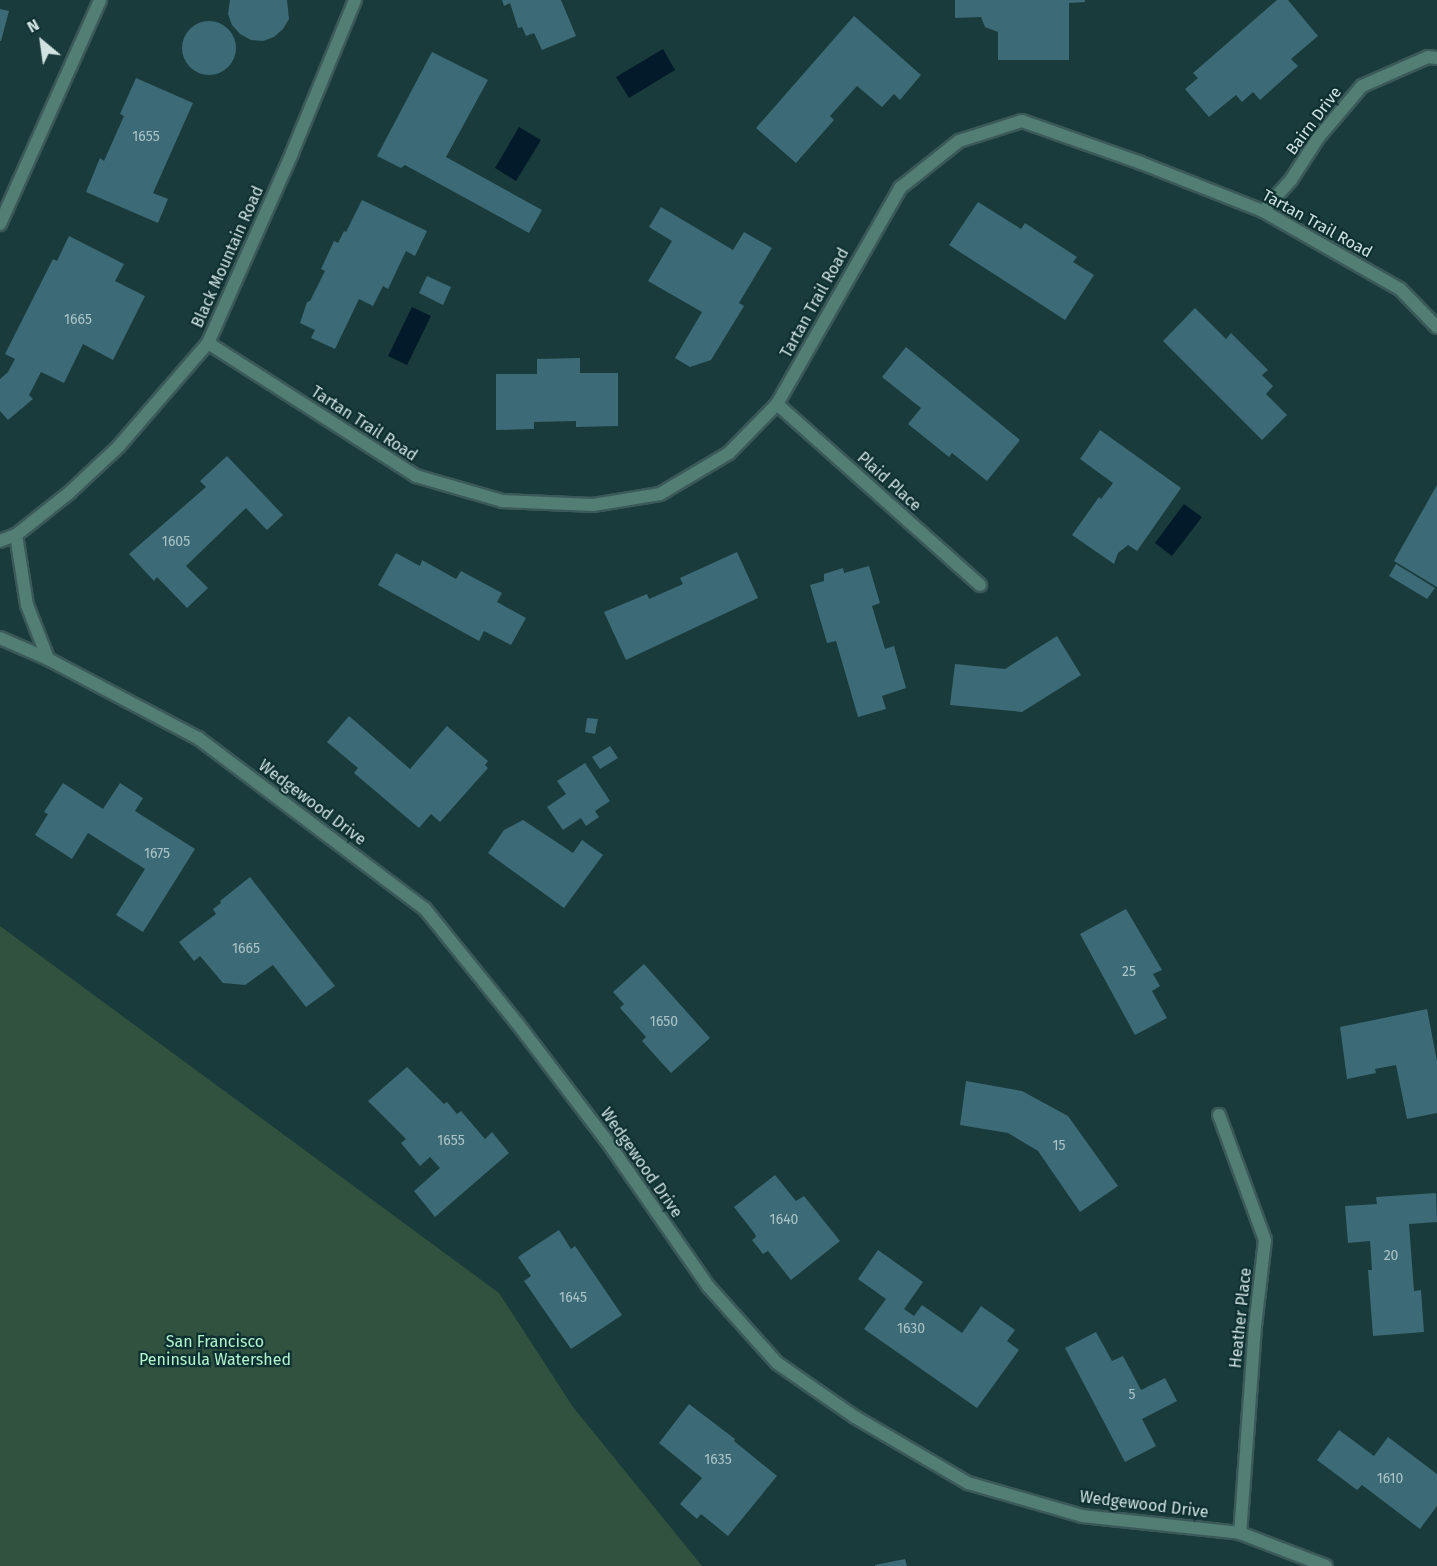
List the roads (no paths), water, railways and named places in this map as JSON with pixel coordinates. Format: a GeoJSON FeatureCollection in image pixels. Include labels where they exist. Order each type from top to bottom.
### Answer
{"type":"FeatureCollection","features":[{"type":"Feature","properties":{"kind":"street"},"geometry":{"type":"LineString","coordinates":[[0,224],[100,0]]}},
{"type":"Feature","properties":{"kind":"street","name":"Black Mountain Road"},"geometry":{"type":"LineString","coordinates":[[0,541],[16,535],[69,493],[119,446],[208,343],[292,153],[355,0]]}},
{"type":"Feature","properties":{"kind":"street","name":"Bairn Drive"},"geometry":{"type":"LineString","coordinates":[[1263,211],[1291,180],[1318,138],[1362,86],[1428,57],[1437,58]]}},
{"type":"Feature","properties":{"kind":"street","name":"Tartan Trail Road"},"geometry":{"type":"LineString","coordinates":[[208,343],[416,476],[502,501],[593,505],[660,494],[729,453],[777,404],[900,188],[959,141],[1022,121],[1141,163],[1263,211],[1400,289],[1437,327]]}},
{"type":"Feature","properties":{"kind":"street","name":"Plaid Place"},"geometry":{"type":"LineString","coordinates":[[777,404],[980,585]]}},
{"type":"Feature","properties":{"kind":"street"},"geometry":{"type":"LineString","coordinates":[[16,535],[27,605],[48,658]]}},
{"type":"Feature","properties":{"kind":"street","name":"Wedgewood Drive"},"geometry":{"type":"LineString","coordinates":[[0,638],[48,658],[198,738],[425,909],[517,1023],[607,1142],[708,1286],[777,1363],[855,1417],[968,1484],[1082,1516],[1240,1533],[1326,1566]]}},
{"type":"Feature","properties":{"kind":"street","name":"Heather Place"},"geometry":{"type":"LineString","coordinates":[[1219,1115],[1265,1240],[1255,1326],[1240,1533]]}},
{"type":"Feature","properties":{"kind":"water"},"geometry":{"type":"Polygon","coordinates":[[[663,49],[675,70],[629,98],[616,77],[663,49]]]}},
{"type":"Feature","properties":{"kind":"water"},"geometry":{"type":"Polygon","coordinates":[[[519,127],[541,140],[516,181],[495,168],[519,127]]]}},
{"type":"Feature","properties":{"kind":"water"},"geometry":{"type":"Polygon","coordinates":[[[412,307],[431,316],[407,365],[388,356],[412,307]]]}},
{"type":"Feature","properties":{"kind":"water"},"geometry":{"type":"Polygon","coordinates":[[[1184,504],[1202,517],[1172,556],[1155,543],[1184,504]]]}},
{"type":"Feature","properties":{"kind":"park label","name":"San Francisco Peninsula Watershed"},"geometry":{"type":"Point","coordinates":[215,1351]}}]}
